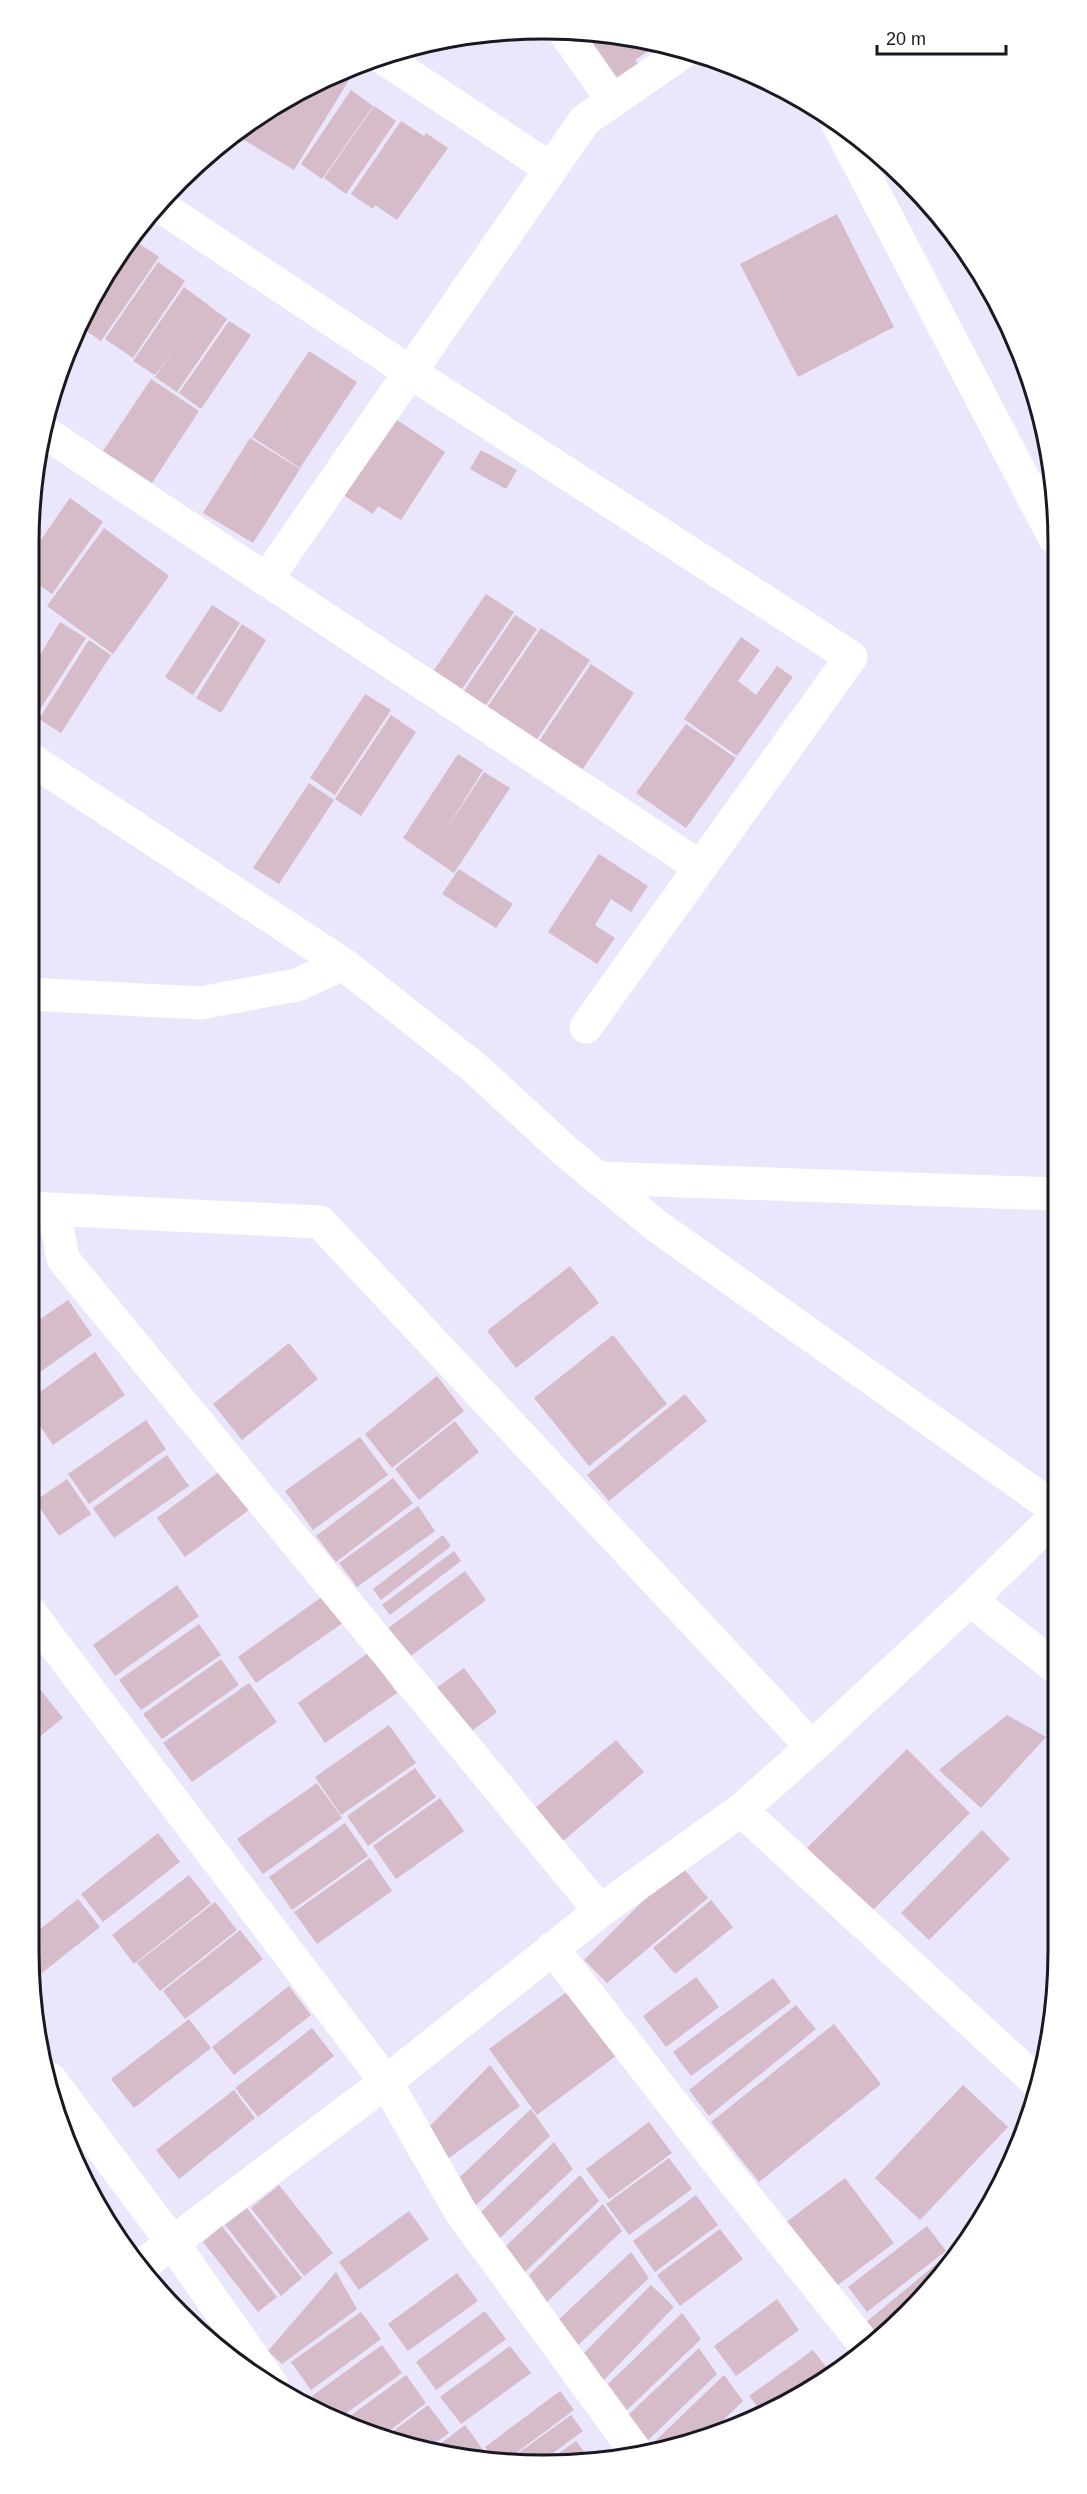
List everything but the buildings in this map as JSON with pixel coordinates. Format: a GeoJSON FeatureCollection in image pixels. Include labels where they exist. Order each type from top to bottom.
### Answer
{"type":"FeatureCollection","features":[{"type":"Feature","properties":{"kind":"street"},"geometry":{"type":"LineString","coordinates":[[570,40],[613,101]]}},
{"type":"Feature","properties":{"kind":"street"},"geometry":{"type":"LineString","coordinates":[[266,580],[585,120],[677,57]]}},
{"type":"Feature","properties":{"kind":"street"},"geometry":{"type":"LineString","coordinates":[[391,63],[551,170]]}},
{"type":"Feature","properties":{"kind":"street"},"geometry":{"type":"LineString","coordinates":[[846,140],[1047,524]]}},
{"type":"Feature","properties":{"kind":"street"},"geometry":{"type":"LineString","coordinates":[[165,210],[410,372],[851,657],[586,1027]]}},
{"type":"Feature","properties":{"kind":"street"},"geometry":{"type":"LineString","coordinates":[[51,437],[700,867]]}},
{"type":"Feature","properties":{"kind":"street"},"geometry":{"type":"LineString","coordinates":[[39,765],[343,964],[475,1068],[564,1150],[654,1224],[1048,1504]]}},
{"type":"Feature","properties":{"kind":"street"},"geometry":{"type":"LineString","coordinates":[[39,995],[200,1003],[297,985],[343,964]]}},
{"type":"Feature","properties":{"kind":"street"},"geometry":{"type":"LineString","coordinates":[[597,1178],[1048,1194]]}},
{"type":"Feature","properties":{"kind":"street"},"geometry":{"type":"LineString","coordinates":[[600,1911],[63,1259],[41,1210],[320,1222],[813,1748]]}},
{"type":"Feature","properties":{"kind":"street"},"geometry":{"type":"LineString","coordinates":[[146,2262],[386,2082],[600,1911],[741,1810],[813,1748],[1048,1524]]}},
{"type":"Feature","properties":{"kind":"street"},"geometry":{"type":"LineString","coordinates":[[970,1600],[1048,1661]]}},
{"type":"Feature","properties":{"kind":"street"},"geometry":{"type":"LineString","coordinates":[[39,1625],[386,2082],[460,2211],[632,2447]]}},
{"type":"Feature","properties":{"kind":"street"},"geometry":{"type":"LineString","coordinates":[[741,1810],[1032,2077]]}},
{"type":"Feature","properties":{"kind":"street"},"geometry":{"type":"LineString","coordinates":[[552,1948],[715,2158],[862,2342]]}},
{"type":"Feature","properties":{"kind":"street"},"geometry":{"type":"LineString","coordinates":[[59,2091],[172,2242],[260,2368]]}}]}
